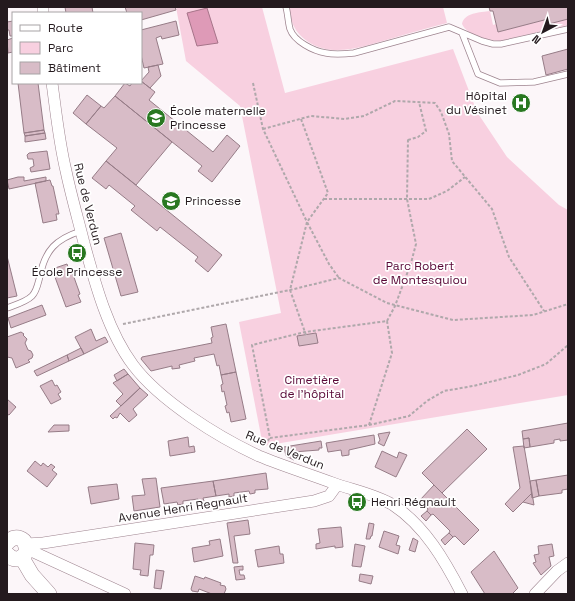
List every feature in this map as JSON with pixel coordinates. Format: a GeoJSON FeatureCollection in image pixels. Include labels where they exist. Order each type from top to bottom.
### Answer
{"type":"FeatureCollection","features":[{"type":"Feature","properties":{"kind":"street","name":"Rue de Verdun"},"geometry":{"type":"LineString","coordinates":[[52,84],[66,170],[93,277],[107,316],[120,345],[133,365],[151,385],[188,414],[229,441],[261,456],[392,505],[411,519],[436,549],[462,594]]}},
{"type":"Feature","properties":{"kind":"street","name":"Avenue Henri Regnault"},"geometry":{"type":"LineString","coordinates":[[25,550],[43,543],[314,501],[329,496],[337,484]]}},
{"type":"Feature","properties":{"kind":"street"},"geometry":{"type":"LineString","coordinates":[[7,543],[9,540],[15,538],[22,539],[32,575],[49,594]]}},
{"type":"Feature","properties":{"kind":"street"},"geometry":{"type":"LineString","coordinates":[[7,554],[15,559],[25,550]]}},
{"type":"Feature","properties":{"kind":"street"},"geometry":{"type":"LineString","coordinates":[[25,550],[125,594]]}},
{"type":"Feature","properties":{"kind":"street"},"geometry":{"type":"LineString","coordinates":[[535,594],[568,562]]}},
{"type":"Feature","properties":{"kind":"lane"},"geometry":{"type":"LineString","coordinates":[[286,7],[290,30],[294,35],[310,48],[324,53],[354,53],[449,26],[462,33],[493,44],[501,44],[568,29]]}},
{"type":"Feature","properties":{"kind":"lane"},"geometry":{"type":"LineString","coordinates":[[462,33],[478,74],[500,83],[542,81],[568,74]]}},
{"type":"Feature","properties":{"kind":"lane"},"geometry":{"type":"LineString","coordinates":[[7,308],[28,300],[33,295],[38,287],[42,263],[45,256],[56,242],[63,237],[81,231]]}},
{"type":"Feature","properties":{"kind":"path"},"geometry":{"type":"LineString","coordinates":[[254,83],[263,129],[307,222],[329,264],[339,278],[395,306],[453,320],[533,315],[568,304]]}},
{"type":"Feature","properties":{"kind":"path"},"geometry":{"type":"LineString","coordinates":[[263,129],[311,116],[345,119],[364,116],[395,101],[434,103],[441,112],[449,134],[452,161],[492,210],[509,257],[544,311]]}},
{"type":"Feature","properties":{"kind":"path"},"geometry":{"type":"LineString","coordinates":[[369,425],[392,353],[388,321],[411,263],[416,244],[407,199],[408,139],[418,137],[426,131],[419,102]]}},
{"type":"Feature","properties":{"kind":"path"},"geometry":{"type":"LineString","coordinates":[[301,119],[328,193],[307,222],[290,290],[306,333]]}},
{"type":"Feature","properties":{"kind":"path"},"geometry":{"type":"LineString","coordinates":[[324,199],[428,198],[447,191],[465,176]]}},
{"type":"Feature","properties":{"kind":"path"},"geometry":{"type":"LineString","coordinates":[[112,326],[290,290],[339,278]]}},
{"type":"Feature","properties":{"kind":"path"},"geometry":{"type":"LineString","coordinates":[[388,321],[306,333],[252,345],[270,438],[369,425],[409,416],[427,400],[444,391],[473,386],[518,375],[546,364],[568,345]]}},
{"type":"Feature","properties":{"kind":"green space","name":"Parc Robert de Montesquiou"},"geometry":{"type":"Polygon","coordinates":[[[176,7],[262,7],[285,93],[453,49],[477,112],[507,157],[559,205],[568,210],[568,395],[263,446],[239,322],[281,313],[240,106],[186,61],[176,7]]]}},
{"type":"Feature","properties":{"kind":"green space"},"geometry":{"type":"Polygon","coordinates":[[[289,7],[443,7],[447,23],[359,47],[337,50],[327,49],[307,41],[299,34],[292,22],[289,7]]]}},
{"type":"Feature","properties":{"kind":"green space"},"geometry":{"type":"Polygon","coordinates":[[[490,11],[493,25],[496,24],[498,32],[548,19],[549,23],[568,19],[568,25],[500,41],[489,40],[473,34],[469,32],[462,24],[463,20],[469,15],[490,11]]]}},
{"type":"Feature","properties":{"kind":"shaded area"},"geometry":{"type":"Polygon","coordinates":[[[207,8],[218,43],[197,46],[187,13],[207,8]]]}},
{"type":"Feature","properties":{"kind":"building"},"geometry":{"type":"Polygon","coordinates":[[[65,7],[92,7],[93,12],[66,12],[65,7]]]}},
{"type":"Feature","properties":{"kind":"building"},"geometry":{"type":"Polygon","coordinates":[[[125,7],[175,7],[176,10],[142,20],[142,12],[127,12],[125,7]]]}},
{"type":"Feature","properties":{"kind":"building"},"geometry":{"type":"Polygon","coordinates":[[[489,7],[568,7],[568,19],[549,24],[548,19],[498,32],[493,11],[490,11],[489,7]]]}},
{"type":"Feature","properties":{"kind":"building"},"geometry":{"type":"Polygon","coordinates":[[[12,21],[12,36],[10,36],[9,30],[7,30],[7,22],[12,21]]]}},
{"type":"Feature","properties":{"kind":"building"},"geometry":{"type":"Polygon","coordinates":[[[176,21],[179,35],[162,39],[161,36],[156,38],[163,64],[144,68],[142,59],[142,30],[176,21]]]}},
{"type":"Feature","properties":{"kind":"building"},"geometry":{"type":"Polygon","coordinates":[[[12,38],[12,52],[8,53],[7,40],[12,38]]]}},
{"type":"Feature","properties":{"kind":"building"},"geometry":{"type":"Polygon","coordinates":[[[568,49],[568,69],[546,75],[542,56],[568,49]]]}},
{"type":"Feature","properties":{"kind":"building"},"geometry":{"type":"Polygon","coordinates":[[[158,65],[161,76],[150,88],[142,82],[149,72],[148,67],[158,65]]]}},
{"type":"Feature","properties":{"kind":"building","name":"École maternelle Princesse"},"geometry":{"type":"Polygon","coordinates":[[[142,82],[155,92],[149,100],[213,152],[227,135],[240,146],[212,182],[198,171],[202,166],[115,96],[124,84],[130,86],[131,84],[142,84],[142,82]]]}},
{"type":"Feature","properties":{"kind":"building"},"geometry":{"type":"Polygon","coordinates":[[[18,84],[38,84],[44,130],[24,133],[18,84]]]}},
{"type":"Feature","properties":{"kind":"building"},"geometry":{"type":"Polygon","coordinates":[[[87,95],[101,106],[86,124],[73,113],[87,95]]]}},
{"type":"Feature","properties":{"kind":"building"},"geometry":{"type":"Polygon","coordinates":[[[115,96],[172,142],[136,185],[106,161],[117,148],[86,124],[101,106],[104,108],[115,96]]]}},
{"type":"Feature","properties":{"kind":"building"},"geometry":{"type":"Polygon","coordinates":[[[44,130],[45,133],[25,136],[24,133],[44,130]]]}},
{"type":"Feature","properties":{"kind":"building"},"geometry":{"type":"Polygon","coordinates":[[[45,133],[46,139],[25,142],[25,136],[45,133]]]}},
{"type":"Feature","properties":{"kind":"building"},"geometry":{"type":"Polygon","coordinates":[[[47,151],[50,169],[31,172],[30,168],[34,166],[33,159],[28,159],[27,155],[29,153],[47,151]]]}},
{"type":"Feature","properties":{"kind":"building"},"geometry":{"type":"Polygon","coordinates":[[[106,161],[222,255],[208,272],[195,261],[198,257],[160,227],[157,231],[131,210],[135,206],[109,185],[106,189],[92,178],[106,161]]]}},
{"type":"Feature","properties":{"kind":"building"},"geometry":{"type":"Polygon","coordinates":[[[24,177],[24,181],[46,177],[46,181],[9,189],[7,180],[24,177]]]}},
{"type":"Feature","properties":{"kind":"building"},"geometry":{"type":"Polygon","coordinates":[[[50,180],[53,186],[59,214],[56,214],[57,220],[43,223],[35,183],[50,180]]]}},
{"type":"Feature","properties":{"kind":"building"},"geometry":{"type":"Polygon","coordinates":[[[121,233],[138,292],[121,296],[104,238],[121,233]]]}},
{"type":"Feature","properties":{"kind":"building"},"geometry":{"type":"Polygon","coordinates":[[[7,256],[17,296],[7,298],[7,256]]]}},
{"type":"Feature","properties":{"kind":"building"},"geometry":{"type":"Polygon","coordinates":[[[67,264],[69,270],[71,269],[80,294],[78,295],[81,302],[66,307],[52,269],[67,264]]]}},
{"type":"Feature","properties":{"kind":"building"},"geometry":{"type":"Polygon","coordinates":[[[42,305],[46,315],[11,328],[8,318],[42,305]]]}},
{"type":"Feature","properties":{"kind":"building"},"geometry":{"type":"Polygon","coordinates":[[[226,324],[236,372],[221,375],[219,365],[217,366],[214,354],[194,358],[195,361],[179,365],[180,368],[172,369],[172,366],[151,371],[141,359],[142,357],[212,343],[211,338],[213,337],[211,327],[226,324]]]}},
{"type":"Feature","properties":{"kind":"building"},"geometry":{"type":"Polygon","coordinates":[[[91,329],[96,341],[105,337],[108,342],[84,354],[75,337],[91,329]]]}},
{"type":"Feature","properties":{"kind":"building"},"geometry":{"type":"Polygon","coordinates":[[[21,332],[27,339],[25,343],[28,350],[31,351],[33,355],[32,358],[28,360],[30,362],[16,368],[12,358],[7,357],[7,337],[21,332]]]}},
{"type":"Feature","properties":{"kind":"building"},"geometry":{"type":"Polygon","coordinates":[[[316,333],[318,343],[299,346],[297,336],[316,333]]]}},
{"type":"Feature","properties":{"kind":"building"},"geometry":{"type":"Polygon","coordinates":[[[81,348],[84,354],[69,361],[67,355],[81,348]]]}},
{"type":"Feature","properties":{"kind":"building"},"geometry":{"type":"Polygon","coordinates":[[[67,355],[69,361],[37,376],[34,371],[67,355]]]}},
{"type":"Feature","properties":{"kind":"building"},"geometry":{"type":"Polygon","coordinates":[[[124,369],[128,374],[117,381],[114,375],[124,369]]]}},
{"type":"Feature","properties":{"kind":"building"},"geometry":{"type":"Polygon","coordinates":[[[236,372],[246,419],[231,422],[229,412],[227,413],[225,406],[227,405],[224,391],[222,392],[221,385],[223,384],[221,375],[236,372]]]}},
{"type":"Feature","properties":{"kind":"building"},"geometry":{"type":"Polygon","coordinates":[[[128,374],[140,388],[121,406],[116,401],[123,394],[113,383],[128,374]]]}},
{"type":"Feature","properties":{"kind":"building"},"geometry":{"type":"Polygon","coordinates":[[[52,380],[61,392],[58,394],[61,399],[51,404],[40,386],[52,380]]]}},
{"type":"Feature","properties":{"kind":"building"},"geometry":{"type":"Polygon","coordinates":[[[140,388],[148,395],[133,409],[137,415],[129,422],[120,413],[117,418],[115,417],[113,419],[110,416],[140,388]]]}},
{"type":"Feature","properties":{"kind":"building"},"geometry":{"type":"Polygon","coordinates":[[[7,399],[16,407],[9,415],[7,414],[7,399]]]}},
{"type":"Feature","properties":{"kind":"building"},"geometry":{"type":"Polygon","coordinates":[[[568,423],[568,440],[554,440],[554,443],[530,447],[529,438],[523,439],[522,431],[568,423]]]}},
{"type":"Feature","properties":{"kind":"building"},"geometry":{"type":"Polygon","coordinates":[[[54,425],[69,425],[69,431],[48,432],[54,425]]]}},
{"type":"Feature","properties":{"kind":"building"},"geometry":{"type":"Polygon","coordinates":[[[467,429],[487,449],[442,493],[422,473],[467,429]]]}},
{"type":"Feature","properties":{"kind":"building"},"geometry":{"type":"Polygon","coordinates":[[[390,432],[384,446],[378,443],[380,440],[378,434],[390,432]]]}},
{"type":"Feature","properties":{"kind":"building"},"geometry":{"type":"Polygon","coordinates":[[[374,435],[375,444],[349,450],[349,455],[342,456],[341,450],[328,452],[326,443],[374,435]]]}},
{"type":"Feature","properties":{"kind":"building"},"geometry":{"type":"Polygon","coordinates":[[[188,437],[189,447],[194,446],[195,452],[170,456],[168,441],[188,437]]]}},
{"type":"Feature","properties":{"kind":"building"},"geometry":{"type":"Polygon","coordinates":[[[529,438],[530,447],[524,448],[523,439],[529,438]]]}},
{"type":"Feature","properties":{"kind":"building"},"geometry":{"type":"Polygon","coordinates":[[[321,441],[322,448],[319,448],[319,450],[293,452],[294,460],[286,456],[284,447],[321,441]]]}},
{"type":"Feature","properties":{"kind":"building"},"geometry":{"type":"Polygon","coordinates":[[[524,446],[532,493],[513,512],[505,504],[520,488],[513,447],[524,446]]]}},
{"type":"Feature","properties":{"kind":"building"},"geometry":{"type":"Polygon","coordinates":[[[382,451],[397,458],[399,452],[407,455],[396,477],[375,467],[382,451]]]}},
{"type":"Feature","properties":{"kind":"building"},"geometry":{"type":"Polygon","coordinates":[[[35,461],[41,466],[43,463],[48,467],[51,464],[55,467],[52,470],[57,474],[47,487],[27,471],[35,461]]]}},
{"type":"Feature","properties":{"kind":"building"},"geometry":{"type":"Polygon","coordinates":[[[266,473],[268,489],[255,490],[255,493],[250,494],[249,491],[234,493],[234,496],[229,497],[229,494],[216,496],[213,481],[266,473]]]}},
{"type":"Feature","properties":{"kind":"building"},"geometry":{"type":"Polygon","coordinates":[[[568,475],[568,489],[562,490],[562,493],[539,496],[536,480],[568,475]]]}},
{"type":"Feature","properties":{"kind":"building"},"geometry":{"type":"Polygon","coordinates":[[[156,478],[160,507],[134,511],[132,496],[145,495],[142,479],[156,478]]]}},
{"type":"Feature","properties":{"kind":"building"},"geometry":{"type":"Polygon","coordinates":[[[536,480],[539,496],[532,498],[530,481],[536,480]]]}},
{"type":"Feature","properties":{"kind":"building"},"geometry":{"type":"Polygon","coordinates":[[[213,481],[216,496],[203,498],[204,501],[198,502],[198,499],[183,501],[183,504],[178,505],[177,502],[164,504],[161,488],[213,481]]]}},
{"type":"Feature","properties":{"kind":"building"},"geometry":{"type":"Polygon","coordinates":[[[117,484],[119,499],[91,504],[88,487],[117,484]]]}},
{"type":"Feature","properties":{"kind":"building"},"geometry":{"type":"Polygon","coordinates":[[[434,485],[479,530],[464,545],[455,536],[453,537],[449,533],[450,531],[433,514],[431,515],[427,511],[428,509],[420,500],[434,485]]]}},
{"type":"Feature","properties":{"kind":"building"},"geometry":{"type":"Polygon","coordinates":[[[532,493],[534,505],[523,502],[532,493]]]}},
{"type":"Feature","properties":{"kind":"building"},"geometry":{"type":"Polygon","coordinates":[[[427,511],[431,515],[426,521],[421,516],[427,511]]]}},
{"type":"Feature","properties":{"kind":"building"},"geometry":{"type":"Polygon","coordinates":[[[248,520],[250,534],[234,536],[238,563],[233,563],[227,523],[248,520]]]}},
{"type":"Feature","properties":{"kind":"building"},"geometry":{"type":"Polygon","coordinates":[[[369,523],[374,524],[372,536],[370,539],[366,539],[369,523]]]}},
{"type":"Feature","properties":{"kind":"building"},"geometry":{"type":"Polygon","coordinates":[[[341,527],[343,547],[335,548],[335,546],[316,549],[316,544],[320,543],[318,529],[341,527]]]}},
{"type":"Feature","properties":{"kind":"building"},"geometry":{"type":"Polygon","coordinates":[[[384,531],[399,536],[396,545],[400,546],[398,554],[379,547],[384,531]]]}},
{"type":"Feature","properties":{"kind":"building"},"geometry":{"type":"Polygon","coordinates":[[[449,533],[453,537],[445,545],[441,540],[449,533]]]}},
{"type":"Feature","properties":{"kind":"building"},"geometry":{"type":"Polygon","coordinates":[[[413,538],[418,541],[415,552],[409,550],[413,538]]]}},
{"type":"Feature","properties":{"kind":"building"},"geometry":{"type":"Polygon","coordinates":[[[220,539],[223,556],[194,562],[192,548],[210,545],[209,541],[220,539]]]}},
{"type":"Feature","properties":{"kind":"building"},"geometry":{"type":"Polygon","coordinates":[[[135,543],[154,545],[153,555],[150,555],[148,576],[140,575],[141,570],[133,569],[135,543]]]}},
{"type":"Feature","properties":{"kind":"building"},"geometry":{"type":"Polygon","coordinates":[[[355,544],[365,546],[361,567],[352,566],[355,544]]]}},
{"type":"Feature","properties":{"kind":"building"},"geometry":{"type":"Polygon","coordinates":[[[552,544],[554,556],[549,557],[551,566],[541,575],[533,563],[536,562],[534,555],[539,554],[538,546],[552,544]]]}},
{"type":"Feature","properties":{"kind":"building"},"geometry":{"type":"Polygon","coordinates":[[[279,546],[280,554],[283,554],[284,563],[258,567],[255,550],[279,546]]]}},
{"type":"Feature","properties":{"kind":"building"},"geometry":{"type":"Polygon","coordinates":[[[494,551],[518,588],[512,594],[485,594],[471,572],[494,551]]]}},
{"type":"Feature","properties":{"kind":"building"},"geometry":{"type":"Polygon","coordinates":[[[243,566],[243,570],[239,570],[240,575],[244,575],[245,579],[236,580],[234,567],[243,566]]]}},
{"type":"Feature","properties":{"kind":"building"},"geometry":{"type":"Polygon","coordinates":[[[156,570],[164,571],[161,589],[154,588],[156,570]]]}},
{"type":"Feature","properties":{"kind":"building"},"geometry":{"type":"Polygon","coordinates":[[[360,574],[373,576],[371,584],[359,581],[360,574]]]}},
{"type":"Feature","properties":{"kind":"building"},"geometry":{"type":"Polygon","coordinates":[[[195,576],[204,579],[205,577],[221,583],[220,585],[225,586],[226,589],[224,594],[212,594],[199,589],[198,592],[192,591],[191,589],[195,576]]]}},
{"type":"Feature","properties":{"kind":"place","name":"Hôpital du Vésinet"},"geometry":{"type":"Point","coordinates":[521,103]}},
{"type":"Feature","properties":{"kind":"place","name":"École maternelle Princesse"},"geometry":{"type":"Point","coordinates":[156,118]}},
{"type":"Feature","properties":{"kind":"place","name":"Princesse"},"geometry":{"type":"Point","coordinates":[171,201]}},
{"type":"Feature","properties":{"kind":"place","name":"École Princesse"},"geometry":{"type":"Point","coordinates":[77,253]}},
{"type":"Feature","properties":{"kind":"place","name":"Henri Régnault"},"geometry":{"type":"Point","coordinates":[357,502]}},
{"type":"Feature","properties":{"kind":"park label","name":"Cimetière de l'hôpital"},"geometry":{"type":"Point","coordinates":[312,387]}}]}
